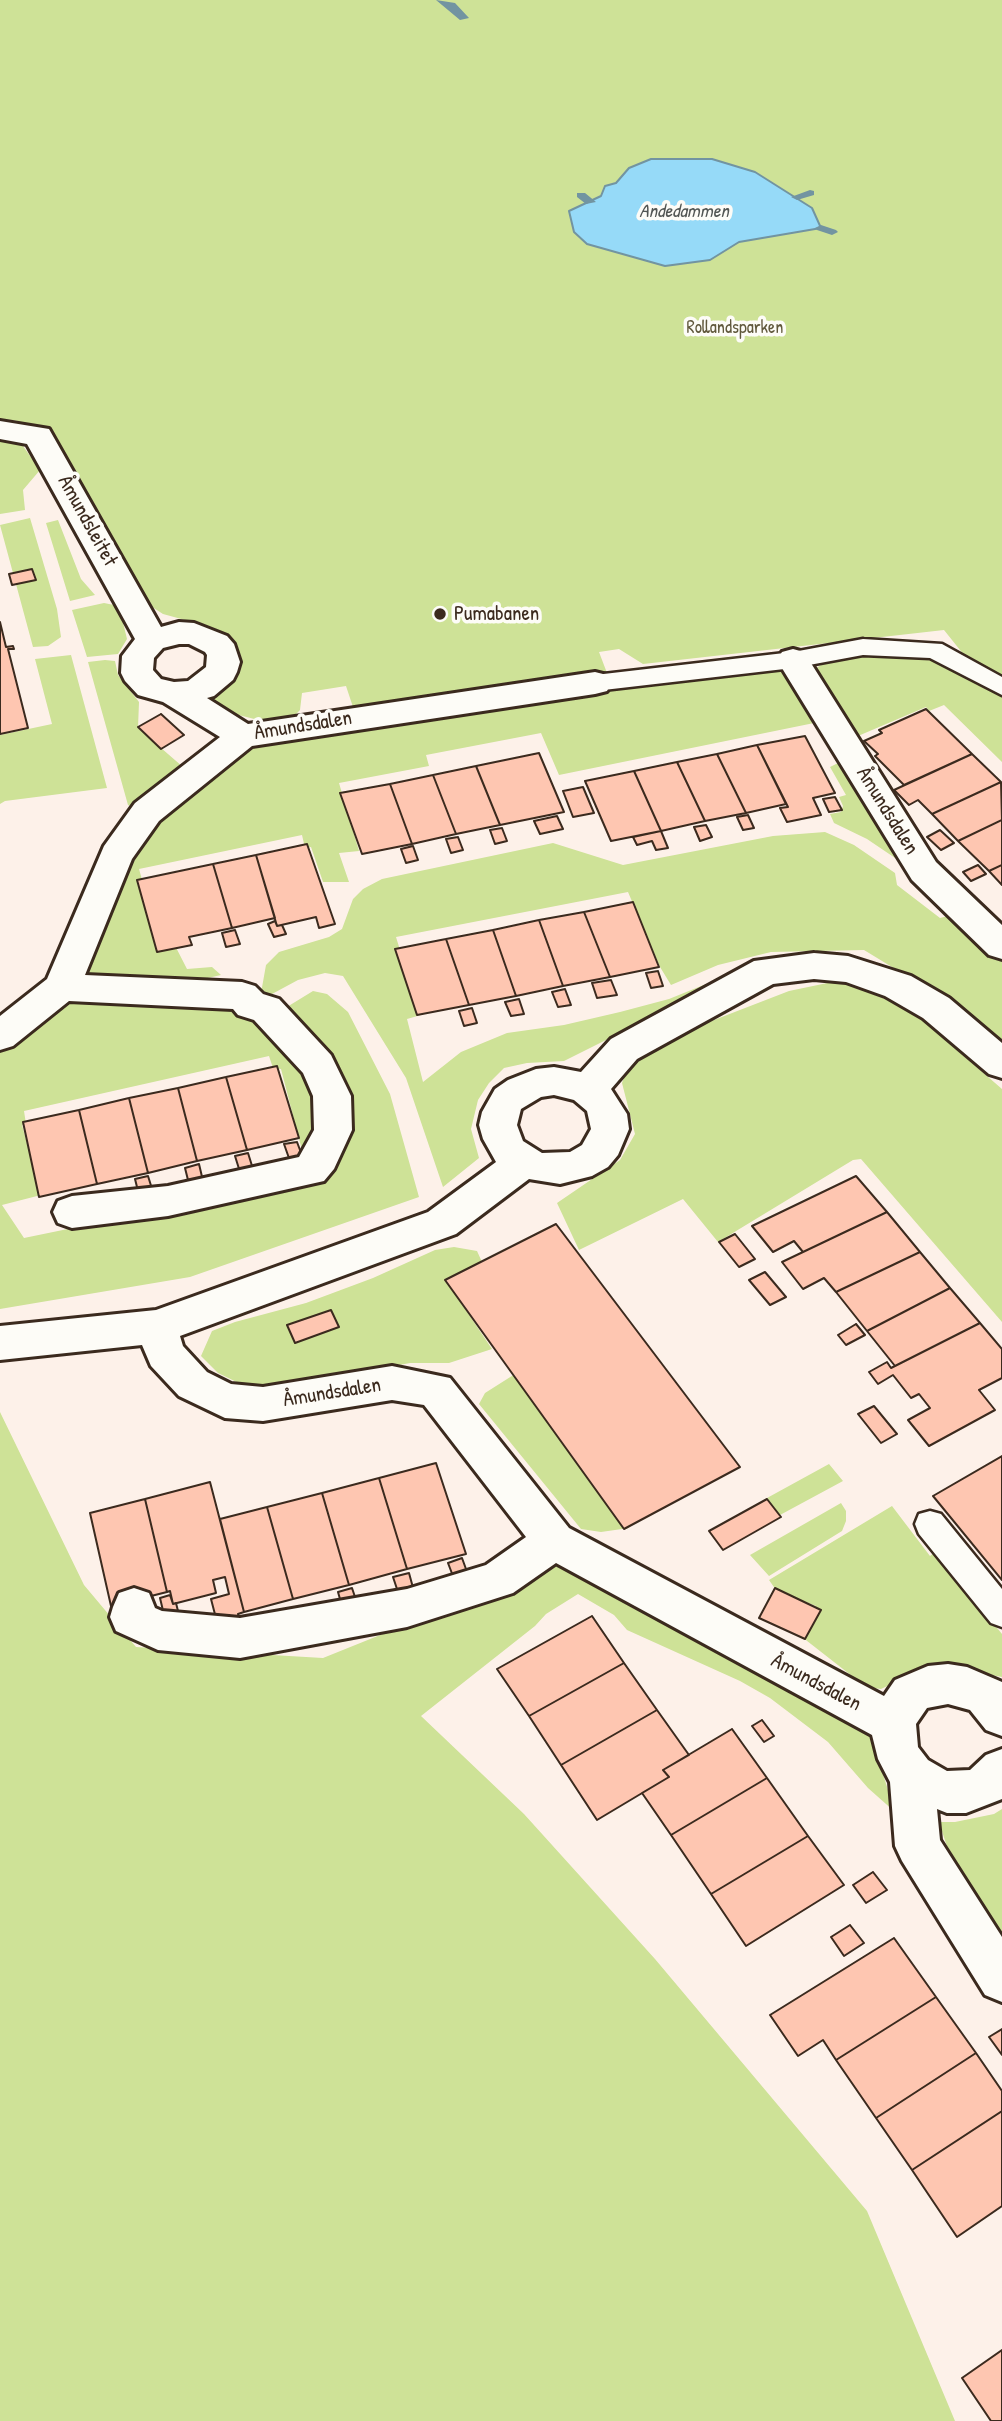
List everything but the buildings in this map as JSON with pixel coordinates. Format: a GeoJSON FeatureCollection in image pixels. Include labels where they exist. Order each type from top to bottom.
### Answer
{"type":"FeatureCollection","features":[{"type":"Feature","properties":{"kind":"street","name":"Åmundsleitet"},"geometry":{"type":"LineString","coordinates":[[0,430],[38,436],[152,640]]}},
{"type":"Feature","properties":{"kind":"street"},"geometry":{"type":"LineString","coordinates":[[174,693],[188,692],[214,681],[221,672],[223,652],[206,638],[194,634],[165,635],[152,640],[138,656],[136,673],[150,687],[174,693],[243,736]]}},
{"type":"Feature","properties":{"kind":"street","name":"Åmundsdalen"},"geometry":{"type":"LineString","coordinates":[[793,660],[924,871],[1002,946]]}},
{"type":"Feature","properties":{"kind":"street","name":"Åmundsdalen"},"geometry":{"type":"LineString","coordinates":[[0,1036],[62,987],[116,855],[147,812],[243,736],[595,683]]}},
{"type":"Feature","properties":{"kind":"street"},"geometry":{"type":"LineString","coordinates":[[587,1090],[624,1049],[744,983],[766,971],[814,966],[848,969],[898,986],[936,1009],[1002,1064]]}},
{"type":"Feature","properties":{"kind":"street"},"geometry":{"type":"LineString","coordinates":[[62,987],[242,996],[251,1005],[266,1009],[318,1065],[332,1096],[333,1130],[321,1158],[311,1170],[169,1201],[72,1212]]}},
{"type":"Feature","properties":{"kind":"street"},"geometry":{"type":"LineString","coordinates":[[554,1081],[571,1083],[587,1090],[600,1101],[608,1114],[610,1129],[605,1144],[595,1156],[579,1165],[561,1169],[541,1168],[524,1162],[506,1146],[498,1125],[500,1112],[508,1099],[528,1086],[554,1081]]}},
{"type":"Feature","properties":{"kind":"street"},"geometry":{"type":"LineString","coordinates":[[0,1343],[157,1327],[442,1223],[524,1162]]}},
{"type":"Feature","properties":{"kind":"street","name":"Åmundsdalen"},"geometry":{"type":"LineString","coordinates":[[157,1327],[165,1354],[192,1384],[225,1401],[263,1404],[392,1384],[436,1390],[554,1541],[894,1724]]}},
{"type":"Feature","properties":{"kind":"street"},"geometry":{"type":"LineString","coordinates":[[134,1607],[131,1617],[158,1630],[240,1638],[407,1608],[498,1580],[554,1541]]}},
{"type":"Feature","properties":{"kind":"street"},"geometry":{"type":"LineString","coordinates":[[1001,1712],[986,1696],[967,1687],[948,1684],[928,1686],[911,1694],[900,1708],[894,1724],[894,1742],[900,1759],[912,1774],[947,1792],[966,1792],[984,1786],[1002,1770]]}},
{"type":"Feature","properties":{"kind":"street"},"geometry":{"type":"LineString","coordinates":[[912,1774],[918,1846],[1002,1979]]}},
{"type":"Feature","properties":{"kind":"lane"},"geometry":{"type":"LineString","coordinates":[[595,683],[793,660],[863,647],[934,650],[1002,687]]}},
{"type":"Feature","properties":{"kind":"lane"},"geometry":{"type":"LineString","coordinates":[[930,1524],[1002,1613]]}},
{"type":"Feature","properties":{"kind":"green space","name":"Rollandsparken"},"geometry":{"type":"Polygon","coordinates":[[[0,0],[1002,0],[1002,686],[968,660],[944,630],[643,664],[619,649],[599,652],[607,673],[355,713],[346,686],[302,693],[300,710],[289,721],[270,723],[223,711],[197,698],[232,644],[227,636],[207,626],[163,614],[149,605],[118,571],[59,445],[38,436],[18,421],[0,419],[0,0]]]}},
{"type":"Feature","properties":{"kind":"green space"},"geometry":{"type":"Polygon","coordinates":[[[0,436],[23,446],[40,470],[23,490],[25,510],[0,514],[0,436]]]}},
{"type":"Feature","properties":{"kind":"green space"},"geometry":{"type":"Polygon","coordinates":[[[30,518],[57,609],[61,637],[48,646],[33,647],[0,525],[30,518]]]}},
{"type":"Feature","properties":{"kind":"green space"},"geometry":{"type":"Polygon","coordinates":[[[58,520],[81,579],[95,595],[70,601],[46,523],[58,520]]]}},
{"type":"Feature","properties":{"kind":"green space"},"geometry":{"type":"Polygon","coordinates":[[[104,603],[119,606],[127,639],[118,654],[87,657],[72,610],[104,603]]]}},
{"type":"Feature","properties":{"kind":"green space"},"geometry":{"type":"Polygon","coordinates":[[[837,654],[918,654],[950,667],[1002,695],[1002,762],[944,705],[929,711],[926,707],[858,736],[854,745],[812,671],[837,654]]]}},
{"type":"Feature","properties":{"kind":"green space"},"geometry":{"type":"Polygon","coordinates":[[[71,655],[107,788],[5,801],[0,804],[0,735],[52,724],[35,659],[71,655]]]}},
{"type":"Feature","properties":{"kind":"green space"},"geometry":{"type":"Polygon","coordinates":[[[115,661],[118,675],[139,702],[138,728],[183,767],[135,808],[128,805],[88,662],[115,661]]]}},
{"type":"Feature","properties":{"kind":"green space"},"geometry":{"type":"Polygon","coordinates":[[[776,665],[789,671],[819,722],[559,775],[541,733],[426,755],[429,766],[339,783],[359,851],[339,853],[349,882],[323,882],[311,847],[305,848],[302,835],[139,869],[143,883],[187,969],[212,967],[221,975],[199,980],[62,987],[116,855],[161,805],[262,740],[525,696],[776,665]]]}},
{"type":"Feature","properties":{"kind":"green space"},"geometry":{"type":"Polygon","coordinates":[[[842,761],[869,811],[909,862],[901,862],[867,839],[834,823],[830,814],[841,812],[843,806],[839,797],[846,795],[830,767],[842,761]]]}},
{"type":"Feature","properties":{"kind":"green space"},"geometry":{"type":"Polygon","coordinates":[[[825,832],[854,845],[895,873],[897,885],[940,918],[952,915],[1002,962],[1002,1044],[910,978],[864,950],[771,952],[718,965],[671,985],[660,967],[628,892],[396,937],[400,950],[397,951],[421,1015],[407,1019],[423,1082],[461,1052],[507,1033],[564,1025],[620,1012],[669,999],[721,978],[722,982],[564,1061],[527,1063],[504,1068],[489,1083],[478,1100],[471,1129],[479,1158],[443,1187],[406,1078],[343,976],[325,973],[298,980],[272,994],[261,993],[266,965],[279,952],[329,937],[342,929],[353,899],[363,889],[382,879],[553,843],[623,865],[773,836],[825,832]]]}},
{"type":"Feature","properties":{"kind":"green space"},"geometry":{"type":"Polygon","coordinates":[[[837,981],[905,1005],[1002,1089],[1002,1322],[861,1159],[853,1160],[718,1242],[683,1199],[579,1250],[557,1203],[620,1160],[635,1134],[622,1083],[634,1051],[789,991],[837,981]]]}},
{"type":"Feature","properties":{"kind":"green space"},"geometry":{"type":"Polygon","coordinates":[[[313,991],[327,994],[348,1012],[390,1094],[419,1197],[190,1277],[0,1309],[0,1052],[48,1012],[72,1000],[221,1003],[268,1025],[316,1081],[322,1126],[304,1158],[281,1069],[273,1068],[269,1056],[24,1111],[26,1124],[22,1125],[41,1195],[2,1205],[24,1238],[325,1176],[348,1133],[282,1010],[313,991]]]}},
{"type":"Feature","properties":{"kind":"green space"},"geometry":{"type":"Polygon","coordinates":[[[454,1247],[477,1251],[482,1262],[445,1279],[492,1349],[449,1363],[410,1363],[297,1384],[249,1388],[218,1373],[201,1356],[212,1331],[306,1303],[373,1278],[435,1250],[454,1247]]]}},
{"type":"Feature","properties":{"kind":"green space"},"geometry":{"type":"Polygon","coordinates":[[[515,1374],[629,1528],[601,1532],[581,1529],[479,1404],[485,1393],[515,1374]]]}},
{"type":"Feature","properties":{"kind":"green space"},"geometry":{"type":"Polygon","coordinates":[[[0,1412],[84,1585],[136,1647],[323,1658],[554,1565],[812,1690],[868,1727],[895,1812],[868,1788],[828,1742],[770,1698],[740,1681],[627,1630],[614,1615],[578,1594],[546,1614],[535,1626],[421,1716],[524,1814],[655,1959],[867,2211],[955,2421],[0,2421],[0,1412]]]}},
{"type":"Feature","properties":{"kind":"green space"},"geometry":{"type":"Polygon","coordinates":[[[829,1464],[843,1481],[780,1515],[767,1498],[829,1464]]]}},
{"type":"Feature","properties":{"kind":"green space"},"geometry":{"type":"Polygon","coordinates":[[[841,1503],[846,1511],[842,1531],[769,1576],[750,1555],[841,1503]]]}},
{"type":"Feature","properties":{"kind":"green space"},"geometry":{"type":"Polygon","coordinates":[[[892,1506],[930,1556],[935,1552],[1002,1634],[1002,1677],[934,1664],[881,1689],[866,1687],[802,1637],[816,1606],[776,1590],[769,1580],[892,1506]]]}},
{"type":"Feature","properties":{"kind":"green space"},"geometry":{"type":"Polygon","coordinates":[[[1002,1809],[1002,1955],[956,1874],[939,1822],[955,1822],[994,1814],[1002,1809]]]}},
{"type":"Feature","properties":{"kind":"water","name":"Andedammen"},"geometry":{"type":"Polygon","coordinates":[[[651,159],[712,159],[755,172],[812,208],[821,228],[739,242],[710,260],[665,266],[587,244],[574,232],[569,211],[601,196],[605,186],[616,183],[629,168],[651,159]]]}},
{"type":"Feature","properties":{"kind":"waterway"},"geometry":{"type":"LineString","coordinates":[[441,0],[451,5],[464,18]]}},
{"type":"Feature","properties":{"kind":"waterway"},"geometry":{"type":"LineString","coordinates":[[797,197],[810,193]]}},
{"type":"Feature","properties":{"kind":"waterway"},"geometry":{"type":"LineString","coordinates":[[581,195],[590,202]]}},
{"type":"Feature","properties":{"kind":"waterway"},"geometry":{"type":"LineString","coordinates":[[821,228],[832,232]]}},
{"type":"Feature","properties":{"kind":"place","name":"Pumabanen"},"geometry":{"type":"Point","coordinates":[440,614]}}]}
